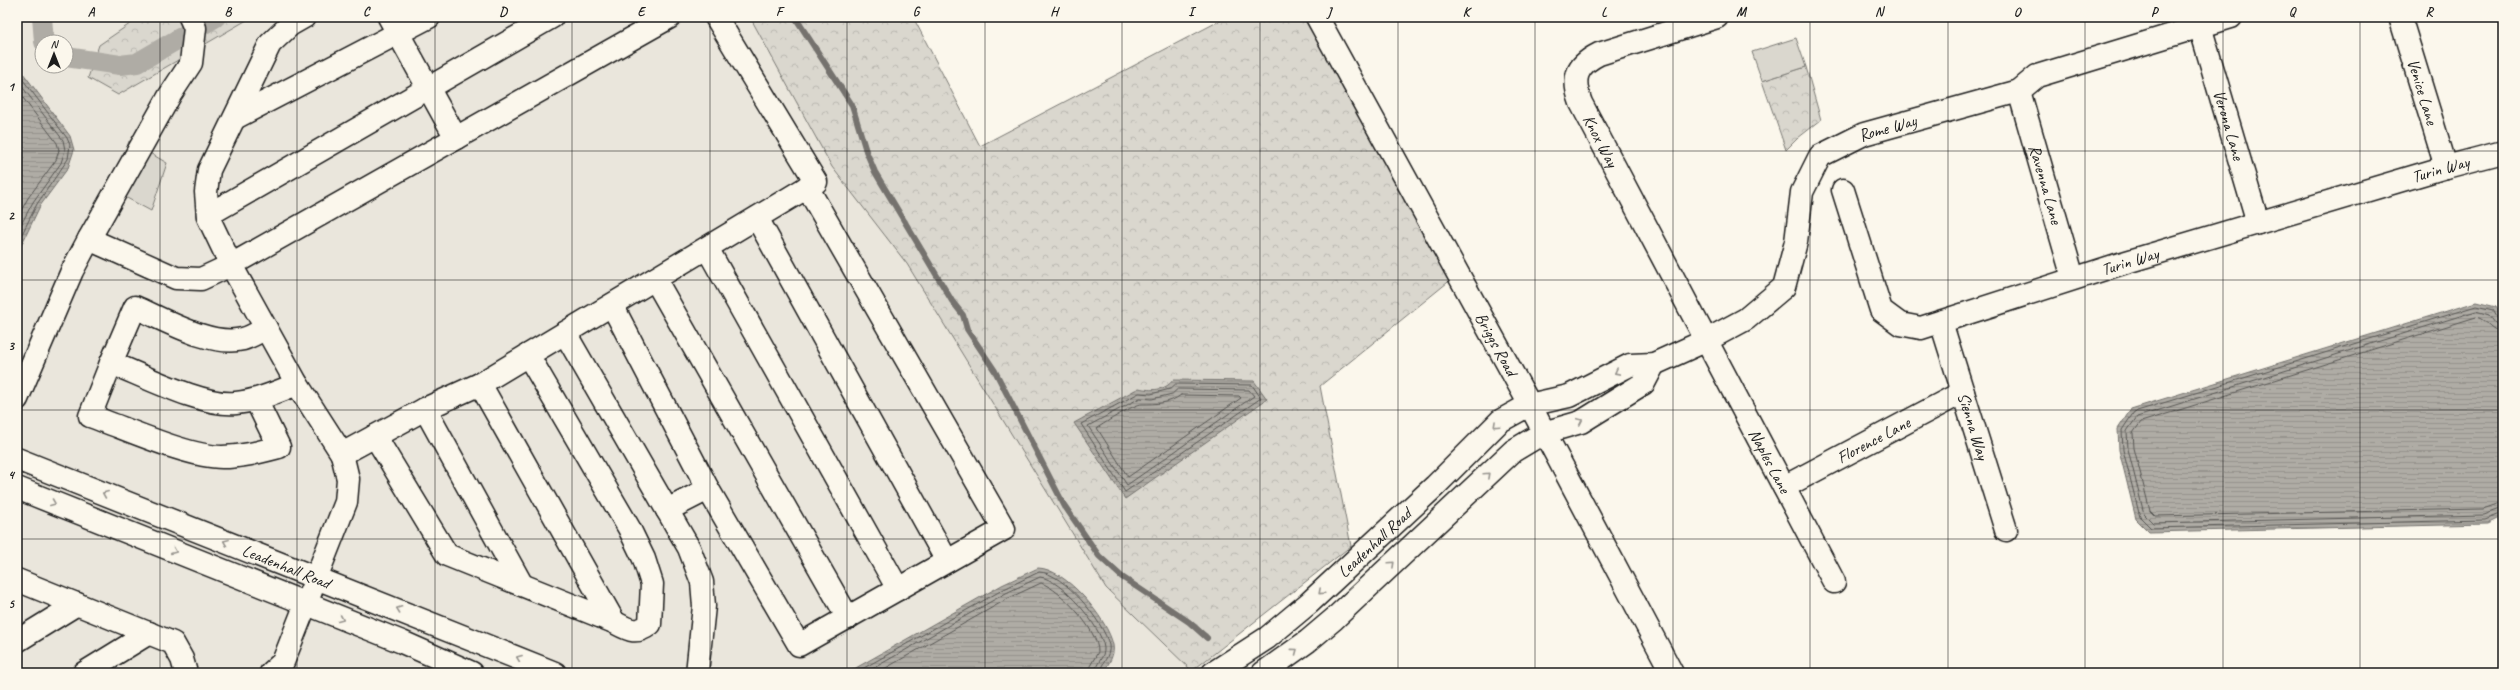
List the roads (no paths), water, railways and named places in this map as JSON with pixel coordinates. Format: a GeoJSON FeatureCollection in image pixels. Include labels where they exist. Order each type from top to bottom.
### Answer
{"type":"FeatureCollection","features":[{"type":"Feature","properties":{"kind":"street"},"geometry":{"type":"LineString","coordinates":[[17,399],[72,271],[170,94],[191,63],[195,28],[190,17]]}},
{"type":"Feature","properties":{"kind":"street"},"geometry":{"type":"LineString","coordinates":[[271,673],[283,662],[304,605],[346,502],[348,478],[342,454],[297,384],[231,265],[208,215],[206,192],[209,170],[270,44],[290,25],[304,17]]}},
{"type":"Feature","properties":{"kind":"street"},"geometry":{"type":"LineString","coordinates":[[235,118],[393,26],[429,17]]}},
{"type":"Feature","properties":{"kind":"street"},"geometry":{"type":"LineString","coordinates":[[208,215],[552,17]]}},
{"type":"Feature","properties":{"kind":"street"},"geometry":{"type":"LineString","coordinates":[[89,239],[176,278],[201,279],[231,265],[670,17]]}},
{"type":"Feature","properties":{"kind":"street"},"geometry":{"type":"LineString","coordinates":[[342,454],[425,409],[480,384],[816,182],[716,17]]}},
{"type":"Feature","properties":{"kind":"street","name":"Briggs Road"},"geometry":{"type":"LineString","coordinates":[[1317,17],[1529,405],[1672,673]]}},
{"type":"Feature","properties":{"kind":"street","name":"Knox Way"},"geometry":{"type":"LineString","coordinates":[[1707,340],[1581,103],[1576,88],[1578,72],[1586,60],[1599,54],[1717,17]]}},
{"type":"Feature","properties":{"kind":"street","name":"Rome Way"},"geometry":{"type":"LineString","coordinates":[[1654,364],[1707,340],[1746,319],[1784,288],[1796,242],[1802,192],[1820,156],[1864,134],[2019,91],[2037,76],[2231,17]]}},
{"type":"Feature","properties":{"kind":"street","name":"Venice Lane"},"geometry":{"type":"LineString","coordinates":[[2400,17],[2446,167]]}},
{"type":"Feature","properties":{"kind":"street"},"geometry":{"type":"LineString","coordinates":[[393,26],[456,138]]}},
{"type":"Feature","properties":{"kind":"street","name":"Verona Lane"},"geometry":{"type":"LineString","coordinates":[[2200,26],[2258,223]]}},
{"type":"Feature","properties":{"kind":"street","name":"Ravenna Lane"},"geometry":{"type":"LineString","coordinates":[[2019,91],[2073,278]]}},
{"type":"Feature","properties":{"kind":"street","name":"Turin Way"},"geometry":{"type":"LineString","coordinates":[[1843,190],[1881,310],[1900,324],[1921,328],[2073,278],[2446,167],[2503,152]]}},
{"type":"Feature","properties":{"kind":"street"},"geometry":{"type":"LineString","coordinates":[[612,305],[708,489],[799,645],[1004,529],[807,187]]}},
{"type":"Feature","properties":{"kind":"street"},"geometry":{"type":"LineString","coordinates":[[757,218],[947,561]]}},
{"type":"Feature","properties":{"kind":"street"},"geometry":{"type":"LineString","coordinates":[[707,248],[898,589]]}},
{"type":"Feature","properties":{"kind":"street"},"geometry":{"type":"LineString","coordinates":[[655,279],[848,618]]}},
{"type":"Feature","properties":{"kind":"street"},"geometry":{"type":"LineString","coordinates":[[256,400],[279,447],[248,456],[221,457],[197,454],[90,416],[135,308],[207,337],[226,341],[244,339],[266,328]]}},
{"type":"Feature","properties":{"kind":"street","name":"Sienna Way"},"geometry":{"type":"LineString","coordinates":[[1941,322],[2006,530]]}},
{"type":"Feature","properties":{"kind":"street"},"geometry":{"type":"LineString","coordinates":[[565,333],[689,548],[702,582],[704,606],[697,673]]}},
{"type":"Feature","properties":{"kind":"street","name":"Naples Lane"},"geometry":{"type":"LineString","coordinates":[[1707,340],[1834,582]]}},
{"type":"Feature","properties":{"kind":"street"},"geometry":{"type":"LineString","coordinates":[[375,436],[447,554],[614,622],[631,632],[641,631],[650,624],[652,584],[644,559],[629,528],[528,355]]}},
{"type":"Feature","properties":{"kind":"street"},"geometry":{"type":"LineString","coordinates":[[111,363],[208,401],[234,404],[256,400],[297,384]]}},
{"type":"Feature","properties":{"kind":"street","name":"Leadenhall Road"},"geometry":{"type":"LineString","coordinates":[[1213,673],[1266,638],[1309,603],[1435,486],[1500,420],[1529,405],[1569,396],[1630,365],[1654,364],[1644,384],[1581,422],[1543,433],[1513,451],[1334,619],[1308,641],[1264,673]]}},
{"type":"Feature","properties":{"kind":"street"},"geometry":{"type":"LineString","coordinates":[[480,384],[614,622]]}},
{"type":"Feature","properties":{"kind":"street","name":"Florence Lane"},"geometry":{"type":"LineString","coordinates":[[1784,487],[1963,392]]}},
{"type":"Feature","properties":{"kind":"street"},"geometry":{"type":"LineString","coordinates":[[425,409],[522,585]]}},
{"type":"Feature","properties":{"kind":"street","name":"Leadenhall Road"},"geometry":{"type":"LineString","coordinates":[[17,459],[555,673]]}},
{"type":"Feature","properties":{"kind":"street","name":"Leadenhall Road"},"geometry":{"type":"LineString","coordinates":[[17,488],[304,605],[402,642],[472,673]]}},
{"type":"Feature","properties":{"kind":"street"},"geometry":{"type":"LineString","coordinates":[[667,510],[708,489]]}},
{"type":"Feature","properties":{"kind":"street"},"geometry":{"type":"LineString","coordinates":[[17,580],[173,643],[182,659],[186,673]]}},
{"type":"Feature","properties":{"kind":"street"},"geometry":{"type":"LineString","coordinates":[[17,640],[77,604]]}},
{"type":"Feature","properties":{"kind":"street"},"geometry":{"type":"LineString","coordinates":[[84,673],[149,634]]}},
{"type":"Feature","properties":{"kind":"water"},"geometry":{"type":"Polygon","coordinates":[[[17,65],[70,136],[74,150],[68,168],[40,206],[17,254],[17,65]]]}},
{"type":"Feature","properties":{"kind":"water"},"geometry":{"type":"Polygon","coordinates":[[[2476,302],[2496,307],[2503,319],[2503,516],[2487,524],[2149,532],[2136,519],[2119,450],[2118,429],[2131,409],[2476,302]]]}},
{"type":"Feature","properties":{"kind":"water"},"geometry":{"type":"Polygon","coordinates":[[[1173,380],[1254,381],[1267,399],[1125,499],[1074,423],[1139,388],[1148,390],[1158,389],[1170,384],[1173,380]]]}},
{"type":"Feature","properties":{"kind":"water"},"geometry":{"type":"Polygon","coordinates":[[[1038,568],[1049,570],[1060,576],[1084,597],[1103,622],[1113,645],[1113,653],[1111,660],[1103,673],[847,673],[1002,585],[1038,568]]]}},
{"type":"Feature","properties":{"kind":"waterway"},"geometry":{"type":"LineString","coordinates":[[42,17],[43,34]]}},
{"type":"Feature","properties":{"kind":"waterway"},"geometry":{"type":"LineString","coordinates":[[74,58],[120,65],[137,63],[216,17]]}},
{"type":"Feature","properties":{"kind":"waterway"},"geometry":{"type":"LineString","coordinates":[[795,17],[852,105],[866,151],[875,172],[952,301],[963,315],[967,329],[995,371],[1064,505],[1099,556],[1122,577],[1189,622],[1207,638]]}}]}
